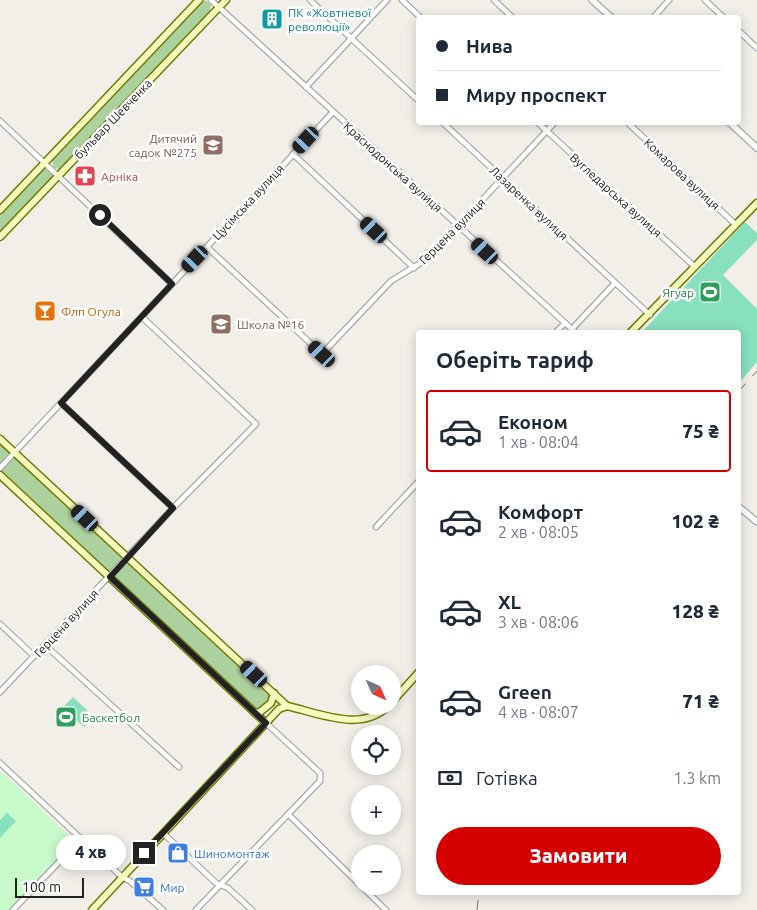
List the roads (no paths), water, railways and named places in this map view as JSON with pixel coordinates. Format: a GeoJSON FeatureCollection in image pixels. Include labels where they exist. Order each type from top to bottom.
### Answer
{"type":"FeatureCollection","features":[{"type":"Feature","properties":{"kind":"main road","name":"бульвар Шевченка"},"geometry":{"type":"LineString","coordinates":[[0,210],[200,0]]}},
{"type":"Feature","properties":{"kind":"main road","name":"бульвар Шевченка"},"geometry":{"type":"LineString","coordinates":[[0,237],[226,0]]}},
{"type":"Feature","properties":{"kind":"main road"},"geometry":{"type":"LineString","coordinates":[[633,330],[650,315],[757,203]]}},
{"type":"Feature","properties":{"kind":"main road"},"geometry":{"type":"LineString","coordinates":[[0,439],[287,706],[344,719],[370,719],[379,715]]}},
{"type":"Feature","properties":{"kind":"main road"},"geometry":{"type":"LineString","coordinates":[[0,476],[266,723]]}},
{"type":"Feature","properties":{"kind":"main road"},"geometry":{"type":"LineString","coordinates":[[401,692],[416,675]]}},
{"type":"Feature","properties":{"kind":"main road"},"geometry":{"type":"LineString","coordinates":[[255,712],[260,712],[271,703],[274,693]]}},
{"type":"Feature","properties":{"kind":"main road"},"geometry":{"type":"LineString","coordinates":[[92,910],[279,709],[287,706]]}},
{"type":"Feature","properties":{"kind":"street","name":"Краснодонська вулиця"},"geometry":{"type":"LineString","coordinates":[[211,0],[572,330]]}},
{"type":"Feature","properties":{"kind":"street"},"geometry":{"type":"LineString","coordinates":[[310,0],[416,98]]}},
{"type":"Feature","properties":{"kind":"street"},"geometry":{"type":"LineString","coordinates":[[306,87],[387,0]]}},
{"type":"Feature","properties":{"kind":"street"},"geometry":{"type":"LineString","coordinates":[[402,0],[418,15]]}},
{"type":"Feature","properties":{"kind":"street"},"geometry":{"type":"LineString","coordinates":[[494,0],[510,15]]}},
{"type":"Feature","properties":{"kind":"street"},"geometry":{"type":"LineString","coordinates":[[592,0],[609,15]]}},
{"type":"Feature","properties":{"kind":"street"},"geometry":{"type":"LineString","coordinates":[[656,15],[669,0]]}},
{"type":"Feature","properties":{"kind":"street"},"geometry":{"type":"LineString","coordinates":[[705,0],[721,15]]}},
{"type":"Feature","properties":{"kind":"street"},"geometry":{"type":"LineString","coordinates":[[741,33],[757,48]]}},
{"type":"Feature","properties":{"kind":"street","name":"Цусімська вулиця"},"geometry":{"type":"LineString","coordinates":[[0,468],[332,112]]}},
{"type":"Feature","properties":{"kind":"street"},"geometry":{"type":"LineString","coordinates":[[0,121],[172,284]]}},
{"type":"Feature","properties":{"kind":"street","name":"Лазаренка вулиця"},"geometry":{"type":"LineString","coordinates":[[445,125],[650,315]]}},
{"type":"Feature","properties":{"kind":"street","name":"Вугледарська вулиця"},"geometry":{"type":"LineString","coordinates":[[540,125],[695,267]]}},
{"type":"Feature","properties":{"kind":"street","name":"Герцена вулиця"},"geometry":{"type":"LineString","coordinates":[[207,247],[322,354],[391,281],[427,259],[553,125]]}},
{"type":"Feature","properties":{"kind":"street","name":"Комарова вулиця"},"geometry":{"type":"LineString","coordinates":[[630,125],[736,225]]}},
{"type":"Feature","properties":{"kind":"street"},"geometry":{"type":"LineString","coordinates":[[732,125],[757,148]]}},
{"type":"Feature","properties":{"kind":"street"},"geometry":{"type":"LineString","coordinates":[[293,154],[414,268]]}},
{"type":"Feature","properties":{"kind":"street"},"geometry":{"type":"LineString","coordinates":[[574,330],[615,283]]}},
{"type":"Feature","properties":{"kind":"street","name":"Герцена вулиця"},"geometry":{"type":"LineString","coordinates":[[0,692],[173,508],[256,424],[142,317]]}},
{"type":"Feature","properties":{"kind":"street"},"geometry":{"type":"LineString","coordinates":[[558,330],[564,323]]}},
{"type":"Feature","properties":{"kind":"street"},"geometry":{"type":"LineString","coordinates":[[61,403],[173,508]]}},
{"type":"Feature","properties":{"kind":"street"},"geometry":{"type":"LineString","coordinates":[[376,527],[416,484]]}},
{"type":"Feature","properties":{"kind":"street"},"geometry":{"type":"LineString","coordinates":[[741,510],[757,522]]}},
{"type":"Feature","properties":{"kind":"street"},"geometry":{"type":"LineString","coordinates":[[0,624],[34,656]]}},
{"type":"Feature","properties":{"kind":"street"},"geometry":{"type":"LineString","coordinates":[[46,645],[179,767]]}},
{"type":"Feature","properties":{"kind":"street"},"geometry":{"type":"LineString","coordinates":[[0,682],[5,687]]}},
{"type":"Feature","properties":{"kind":"street"},"geometry":{"type":"LineString","coordinates":[[196,910],[321,777],[320,773],[266,723]]}},
{"type":"Feature","properties":{"kind":"street"},"geometry":{"type":"LineString","coordinates":[[0,763],[122,877],[130,881],[163,910]]}},
{"type":"Feature","properties":{"kind":"street"},"geometry":{"type":"LineString","coordinates":[[288,814],[351,876]]}},
{"type":"Feature","properties":{"kind":"street"},"geometry":{"type":"LineString","coordinates":[[163,833],[216,883],[228,888],[252,910]]}},
{"type":"Feature","properties":{"kind":"street"},"geometry":{"type":"LineString","coordinates":[[13,910],[80,839]]}},
{"type":"Feature","properties":{"kind":"street"},"geometry":{"type":"LineString","coordinates":[[370,895],[386,910]]}},
{"type":"Feature","properties":{"kind":"railway"},"geometry":{"type":"LineString","coordinates":[[741,389],[757,371]]}},
{"type":"Feature","properties":{"kind":"railway"},"geometry":{"type":"LineString","coordinates":[[477,910],[479,895]]}},
{"type":"Feature","properties":{"kind":"place","name":"ПК «Жовтневої революції»"},"geometry":{"type":"Point","coordinates":[272,19]}},
{"type":"Feature","properties":{"kind":"place","name":"Дитячий садок №275"},"geometry":{"type":"Point","coordinates":[213,145]}},
{"type":"Feature","properties":{"kind":"place","name":"Арніка"},"geometry":{"type":"Point","coordinates":[85,176]}},
{"type":"Feature","properties":{"kind":"place","name":"Ягуар"},"geometry":{"type":"Point","coordinates":[710,292]}},
{"type":"Feature","properties":{"kind":"place","name":"Флп Огула"},"geometry":{"type":"Point","coordinates":[45,311]}},
{"type":"Feature","properties":{"kind":"place","name":"Школа №16"},"geometry":{"type":"Point","coordinates":[221,324]}},
{"type":"Feature","properties":{"kind":"place","name":"Баскетбол"},"geometry":{"type":"Point","coordinates":[66,717]}},
{"type":"Feature","properties":{"kind":"place","name":"Шиномонтаж"},"geometry":{"type":"Point","coordinates":[178,853]}},
{"type":"Feature","properties":{"kind":"place","name":"Мир"},"geometry":{"type":"Point","coordinates":[144,887]}}]}
